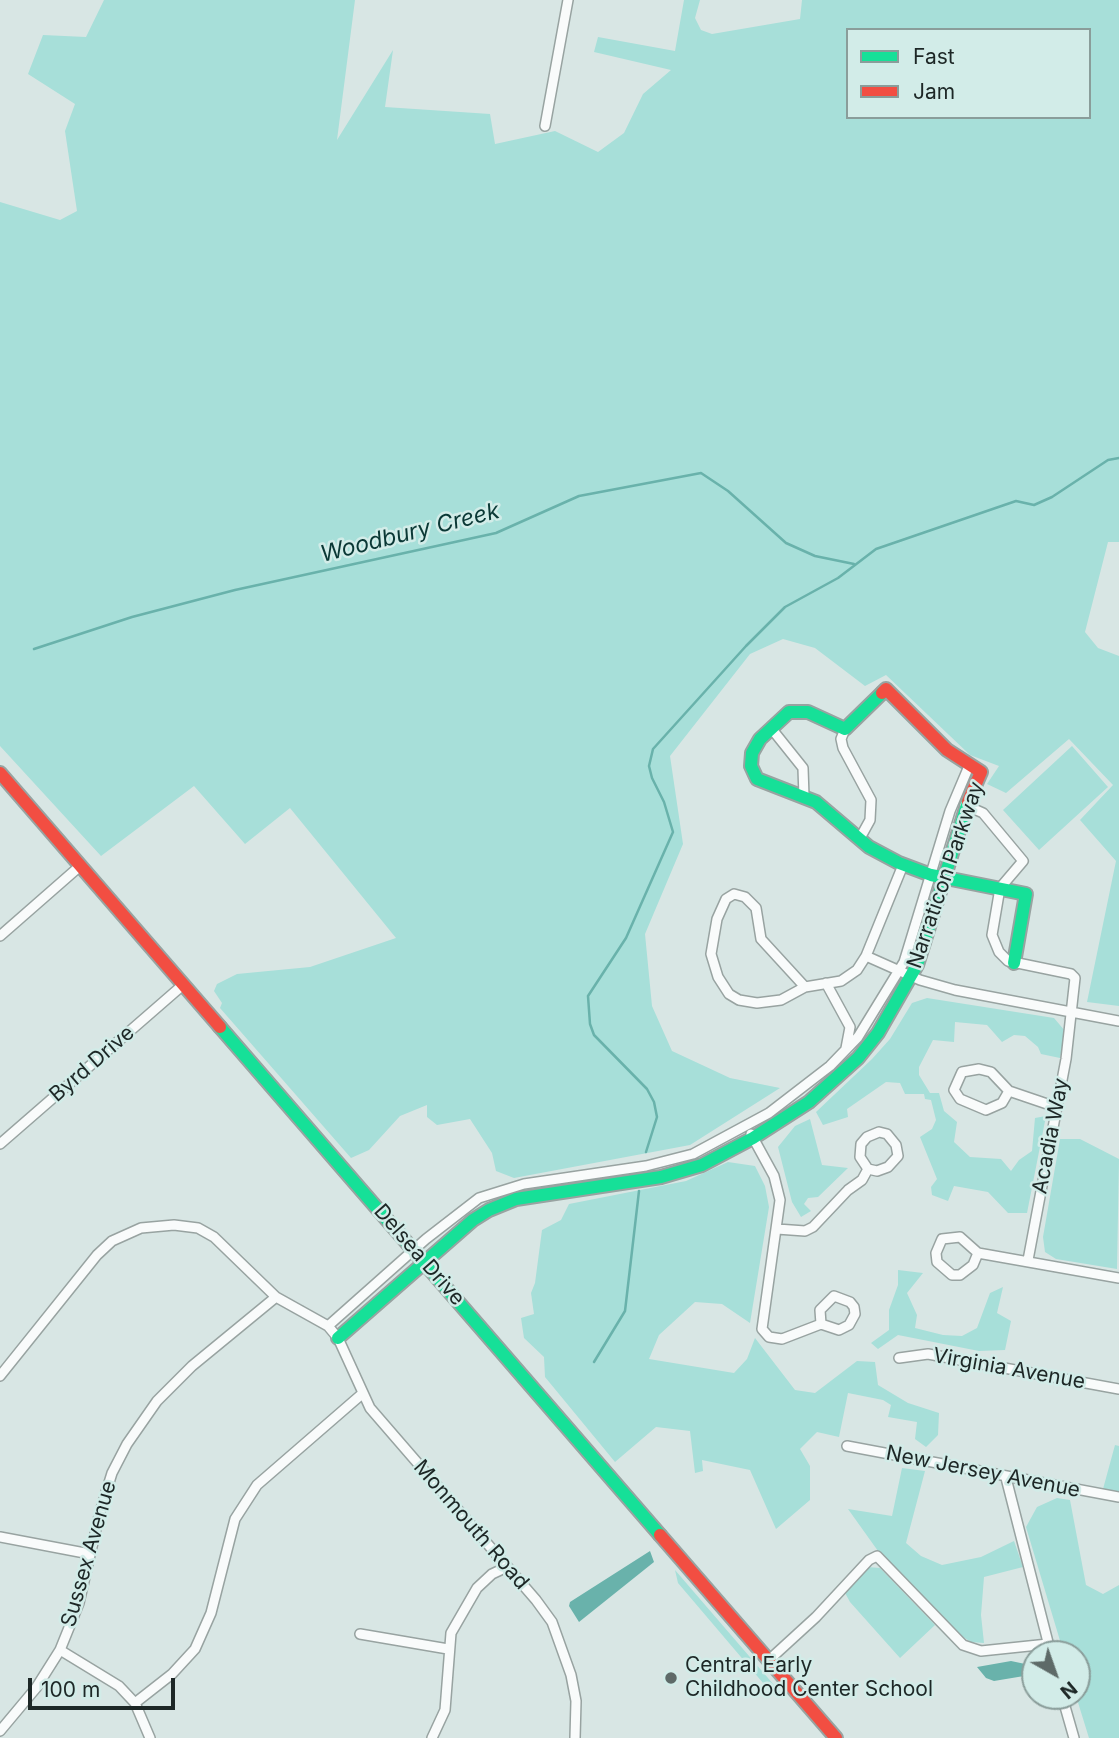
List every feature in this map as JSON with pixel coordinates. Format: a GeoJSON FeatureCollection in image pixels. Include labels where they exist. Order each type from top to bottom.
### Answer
{"type":"FeatureCollection","features":[{"type":"Feature","properties":{"kind":"street"},"geometry":{"type":"LineString","coordinates":[[545,126],[568,0]]}},
{"type":"Feature","properties":{"kind":"street"},"geometry":{"type":"LineString","coordinates":[[859,840],[870,820],[872,800],[842,748],[841,739],[845,729],[886,689],[947,750],[975,769]]}},
{"type":"Feature","properties":{"kind":"street"},"geometry":{"type":"LineString","coordinates":[[845,729],[808,712],[789,712],[771,728],[752,753],[751,766],[757,779],[804,797],[859,840],[903,865],[938,876],[1000,888],[1026,894],[1014,962],[999,952],[992,935],[1000,888],[1023,861],[983,813],[965,805]]}},
{"type":"Feature","properties":{"kind":"street"},"geometry":{"type":"LineString","coordinates":[[771,728],[803,768],[804,797]]}},
{"type":"Feature","properties":{"kind":"street","name":"Narraticon Parkway"},"geometry":{"type":"LineString","coordinates":[[328,1326],[414,1249],[467,1206],[492,1192],[676,1160],[750,1133],[810,1102],[858,1058],[878,1033],[906,973],[975,769]]}},
{"type":"Feature","properties":{"kind":"street","name":"Narraticon Parkway"},"geometry":{"type":"LineString","coordinates":[[938,876],[950,811],[975,769]]}},
{"type":"Feature","properties":{"kind":"street","name":"Delsea Drive"},"geometry":{"type":"LineString","coordinates":[[0,773],[836,1738]]}},
{"type":"Feature","properties":{"kind":"street"},"geometry":{"type":"LineString","coordinates":[[805,987],[761,939],[756,908],[745,897],[734,894],[726,899],[717,919],[711,954],[718,977],[729,994],[739,1000],[757,1003],[781,1000],[805,987],[841,981],[857,970],[866,956],[903,865]]}},
{"type":"Feature","properties":{"kind":"street"},"geometry":{"type":"LineString","coordinates":[[0,936],[80,866]]}},
{"type":"Feature","properties":{"kind":"street"},"geometry":{"type":"LineString","coordinates":[[866,956],[955,990],[1119,1021]]}},
{"type":"Feature","properties":{"kind":"street","name":"Acadia Way"},"geometry":{"type":"LineString","coordinates":[[1014,962],[1073,976],[1072,1012],[1028,1260]]}},
{"type":"Feature","properties":{"kind":"street","name":"Narraticon Parkway"},"geometry":{"type":"LineString","coordinates":[[338,1338],[473,1220],[504,1203],[683,1171],[719,1157],[845,1050],[858,1037],[906,973]]}},
{"type":"Feature","properties":{"kind":"street"},"geometry":{"type":"LineString","coordinates":[[826,983],[850,1027],[845,1050]]}},
{"type":"Feature","properties":{"kind":"street","name":"Byrd Drive"},"geometry":{"type":"LineString","coordinates":[[0,1144],[184,984]]}},
{"type":"Feature","properties":{"kind":"street"},"geometry":{"type":"LineString","coordinates":[[1009,1091],[1002,1103],[986,1110],[960,1100],[954,1090],[956,1080],[962,1072],[969,1069],[991,1072],[1009,1091],[1056,1107]]}},
{"type":"Feature","properties":{"kind":"street"},"geometry":{"type":"LineString","coordinates":[[879,1132],[887,1133],[897,1145],[898,1156],[888,1167],[877,1171],[868,1169],[860,1157],[861,1144],[867,1137],[879,1132]]}},
{"type":"Feature","properties":{"kind":"street"},"geometry":{"type":"LineString","coordinates":[[750,1133],[774,1176],[780,1200],[762,1329],[769,1338],[782,1339],[821,1324]]}},
{"type":"Feature","properties":{"kind":"street"},"geometry":{"type":"LineString","coordinates":[[777,1229],[805,1231],[813,1227],[848,1190],[862,1180],[868,1169]]}},
{"type":"Feature","properties":{"kind":"street"},"geometry":{"type":"LineString","coordinates":[[0,1376],[97,1255],[112,1241],[141,1228],[174,1225],[198,1228],[230,1250],[276,1297],[328,1326]]}},
{"type":"Feature","properties":{"kind":"street"},"geometry":{"type":"LineString","coordinates":[[978,1252],[973,1265],[960,1275],[952,1275],[937,1262],[936,1253],[942,1239],[960,1237],[978,1252],[1119,1278]]}},
{"type":"Feature","properties":{"kind":"street","name":"Sussex Avenue"},"geometry":{"type":"LineString","coordinates":[[0,1731],[36,1688],[60,1650],[79,1603],[112,1473],[142,1421],[157,1401],[192,1366],[276,1297]]}},
{"type":"Feature","properties":{"kind":"street","name":"Monmouth Road"},"geometry":{"type":"LineString","coordinates":[[328,1326],[338,1338],[370,1408],[552,1622],[566,1656],[576,1701],[575,1738]]}},
{"type":"Feature","properties":{"kind":"street","name":"Virginia Avenue"},"geometry":{"type":"LineString","coordinates":[[899,1358],[928,1354],[1119,1389]]}},
{"type":"Feature","properties":{"kind":"street"},"geometry":{"type":"LineString","coordinates":[[135,1703],[178,1669],[195,1649],[211,1613],[235,1519],[257,1485],[362,1394]]}},
{"type":"Feature","properties":{"kind":"street","name":"New Jersey Avenue"},"geometry":{"type":"LineString","coordinates":[[847,1446],[1006,1478],[1119,1496]]}},
{"type":"Feature","properties":{"kind":"street"},"geometry":{"type":"LineString","coordinates":[[1006,1478],[1048,1640]]}},
{"type":"Feature","properties":{"kind":"street"},"geometry":{"type":"LineString","coordinates":[[0,1536],[90,1554]]}},
{"type":"Feature","properties":{"kind":"street"},"geometry":{"type":"LineString","coordinates":[[769,1661],[816,1617],[869,1560],[877,1556],[963,1645],[981,1651],[1021,1650]]}},
{"type":"Feature","properties":{"kind":"street"},"geometry":{"type":"LineString","coordinates":[[432,1738],[445,1710],[451,1633],[477,1588],[492,1574],[507,1567]]}},
{"type":"Feature","properties":{"kind":"street"},"geometry":{"type":"LineString","coordinates":[[360,1634],[448,1649]]}},
{"type":"Feature","properties":{"kind":"street"},"geometry":{"type":"LineString","coordinates":[[60,1650],[105,1675],[135,1703],[150,1738]]}},
{"type":"Feature","properties":{"kind":"street"},"geometry":{"type":"LineString","coordinates":[[1066,1710],[1074,1738]]}},
{"type":"Feature","properties":{"kind":"shaded area"},"geometry":{"type":"Polygon","coordinates":[[[104,0],[355,0],[337,140],[393,50],[385,107],[490,114],[495,144],[555,131],[598,152],[624,133],[643,94],[671,70],[594,52],[598,37],[675,51],[684,0],[700,0],[695,18],[701,30],[712,34],[800,19],[802,0],[1119,0],[1119,542],[1108,542],[1085,632],[1098,648],[1119,656],[1119,1006],[1087,1002],[1116,861],[1080,820],[1113,785],[1069,739],[1006,793],[987,784],[999,766],[970,755],[886,675],[865,686],[815,648],[783,639],[750,654],[670,756],[683,844],[645,934],[652,1006],[672,1051],[730,1078],[780,1088],[690,1145],[514,1178],[496,1171],[492,1153],[470,1119],[437,1125],[427,1117],[427,1105],[400,1116],[369,1150],[351,1158],[220,1008],[222,1003],[214,991],[217,984],[237,974],[310,967],[396,938],[290,808],[245,844],[194,786],[101,856],[0,746],[0,202],[60,220],[77,211],[65,131],[75,104],[28,74],[43,35],[86,37],[104,0]]]}},
{"type":"Feature","properties":{"kind":"shaded area"},"geometry":{"type":"Polygon","coordinates":[[[1072,746],[1108,787],[1039,850],[1003,810],[1072,746]]]}},
{"type":"Feature","properties":{"kind":"shaded area"},"geometry":{"type":"Polygon","coordinates":[[[927,998],[1054,1018],[1065,1031],[1060,1058],[1041,1054],[1038,1047],[1025,1036],[1014,1035],[1002,1042],[987,1025],[955,1022],[954,1042],[933,1040],[919,1067],[919,1075],[930,1093],[939,1093],[944,1111],[957,1122],[954,1142],[970,1157],[1001,1159],[1011,1171],[1019,1160],[1032,1151],[1035,1118],[1046,1116],[1027,1213],[1008,1213],[988,1192],[954,1186],[948,1201],[932,1195],[931,1187],[937,1179],[920,1137],[932,1129],[936,1120],[931,1100],[925,1099],[924,1094],[905,1094],[900,1083],[886,1082],[847,1109],[848,1117],[823,1125],[816,1112],[890,1039],[912,1003],[927,998]]]}},
{"type":"Feature","properties":{"kind":"shaded area"},"geometry":{"type":"Polygon","coordinates":[[[810,1119],[822,1165],[848,1168],[818,1197],[808,1198],[804,1204],[811,1211],[801,1217],[792,1202],[778,1147],[795,1126],[810,1119]]]}},
{"type":"Feature","properties":{"kind":"shaded area"},"geometry":{"type":"Polygon","coordinates":[[[1060,1139],[1080,1139],[1119,1159],[1117,1269],[1056,1259],[1045,1252],[1043,1237],[1060,1139]]]}},
{"type":"Feature","properties":{"kind":"shaded area"},"geometry":{"type":"Polygon","coordinates":[[[728,1162],[755,1166],[765,1186],[769,1207],[750,1323],[722,1304],[695,1302],[659,1335],[649,1359],[734,1373],[747,1359],[755,1338],[795,1390],[815,1393],[857,1361],[875,1362],[878,1385],[908,1403],[939,1413],[938,1435],[926,1447],[915,1439],[917,1422],[888,1417],[891,1405],[883,1400],[848,1393],[839,1437],[817,1432],[800,1449],[810,1466],[810,1500],[776,1529],[750,1470],[702,1460],[703,1471],[695,1473],[690,1431],[656,1427],[615,1462],[545,1377],[544,1357],[524,1338],[521,1318],[534,1314],[531,1293],[535,1283],[542,1230],[561,1220],[569,1204],[686,1181],[728,1162]]]}},
{"type":"Feature","properties":{"kind":"shaded area"},"geometry":{"type":"Polygon","coordinates":[[[898,1270],[923,1273],[907,1293],[917,1315],[915,1328],[943,1335],[962,1336],[977,1328],[990,1293],[1003,1287],[997,1313],[1011,1321],[1005,1350],[979,1351],[898,1335],[878,1349],[871,1343],[889,1330],[889,1310],[898,1285],[898,1270]]]}},
{"type":"Feature","properties":{"kind":"shaded area"},"geometry":{"type":"Polygon","coordinates":[[[1115,1445],[1119,1446],[1119,1492],[1103,1489],[1115,1445]]]}},
{"type":"Feature","properties":{"kind":"shaded area"},"geometry":{"type":"Polygon","coordinates":[[[902,1468],[925,1471],[906,1543],[921,1556],[942,1565],[981,1557],[1014,1541],[1023,1567],[984,1577],[981,1615],[984,1643],[971,1642],[955,1632],[878,1551],[848,1509],[892,1516],[902,1468]]]}},
{"type":"Feature","properties":{"kind":"shaded area"},"geometry":{"type":"Polygon","coordinates":[[[1057,1498],[1070,1500],[1086,1585],[1103,1594],[1119,1585],[1119,1738],[1089,1738],[1080,1710],[1091,1710],[1091,1640],[1060,1640],[1026,1527],[1037,1507],[1057,1498]]]}},
{"type":"Feature","properties":{"kind":"shaded area"},"geometry":{"type":"Polygon","coordinates":[[[650,1551],[654,1562],[579,1622],[569,1606],[570,1602],[650,1551]]]}},
{"type":"Feature","properties":{"kind":"shaded area"},"geometry":{"type":"Polygon","coordinates":[[[867,1567],[880,1568],[935,1625],[900,1658],[850,1602],[844,1591],[867,1567]]]}},
{"type":"Feature","properties":{"kind":"shaded area"},"geometry":{"type":"Polygon","coordinates":[[[675,1570],[786,1698],[769,1690],[678,1583],[675,1570]]]}},
{"type":"Feature","properties":{"kind":"shaded area"},"geometry":{"type":"Polygon","coordinates":[[[1011,1661],[1021,1663],[1021,1676],[994,1681],[986,1678],[977,1667],[1011,1661]]]}},
{"type":"Feature","properties":{"kind":"waterway"},"geometry":{"type":"LineString","coordinates":[[646,1152],[657,1117],[654,1102],[647,1089],[594,1035],[590,1024],[588,996],[626,938],[673,832],[649,766],[653,749],[785,607],[838,578],[876,549],[1016,501],[1034,505],[1052,497],[1108,460],[1119,458]]}},
{"type":"Feature","properties":{"kind":"waterway","name":"Woodbury Creek"},"geometry":{"type":"LineString","coordinates":[[34,649],[132,617],[235,590],[496,533],[579,496],[701,473],[728,491],[786,543],[815,556],[854,564]]}},
{"type":"Feature","properties":{"kind":"waterway"},"geometry":{"type":"LineString","coordinates":[[594,1362],[625,1311],[639,1191]]}},
{"type":"Feature","properties":{"kind":"traffic: fast"},"geometry":{"type":"LineString","coordinates":[[882,693],[845,729],[808,712],[789,712],[760,739],[752,753],[751,766],[757,779],[816,802],[869,847],[899,863],[931,875],[1026,894],[1014,963]]}},
{"type":"Feature","properties":{"kind":"traffic: fast"},"geometry":{"type":"LineString","coordinates":[[338,1338],[473,1220],[489,1210],[516,1199],[661,1177],[702,1165],[753,1138],[809,1102],[858,1058],[878,1033],[917,965],[968,802]]}},
{"type":"Feature","properties":{"kind":"traffic: fast"},"geometry":{"type":"LineString","coordinates":[[220,1027],[660,1535]]}},
{"type":"Feature","properties":{"kind":"traffic: jam"},"geometry":{"type":"LineString","coordinates":[[882,693],[886,689],[947,750],[981,772],[968,802]]}},
{"type":"Feature","properties":{"kind":"traffic: jam"},"geometry":{"type":"LineString","coordinates":[[0,773],[220,1027]]}},
{"type":"Feature","properties":{"kind":"traffic: jam"},"geometry":{"type":"LineString","coordinates":[[660,1535],[836,1738]]}},
{"type":"Feature","properties":{"kind":"place","name":"Central Early Childhood Center School"},"geometry":{"type":"Point","coordinates":[671,1678]}}]}
